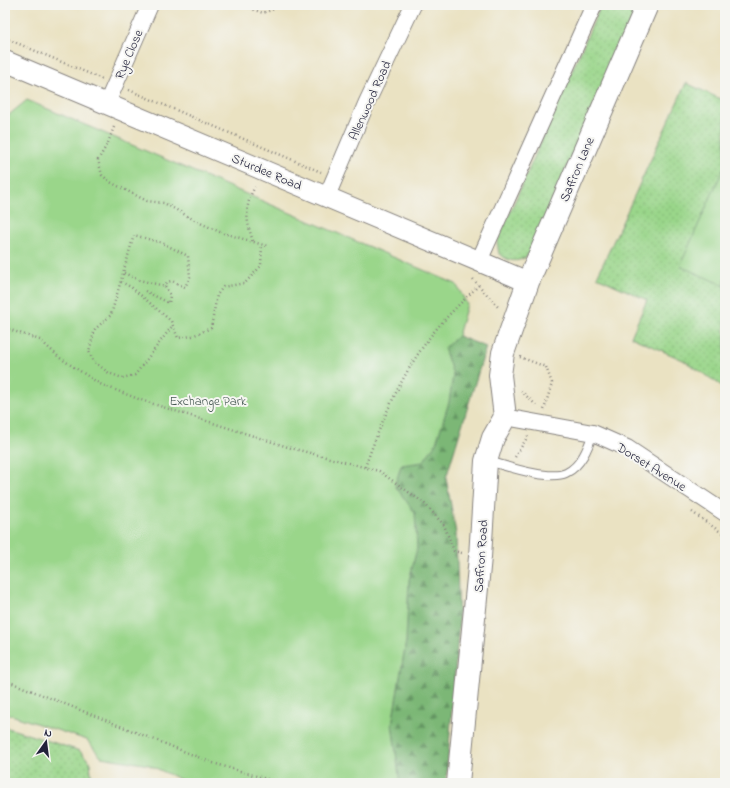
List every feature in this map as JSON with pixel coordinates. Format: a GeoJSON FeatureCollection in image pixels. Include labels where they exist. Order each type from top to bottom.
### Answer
{"type":"FeatureCollection","features":[{"type":"Feature","properties":{"kind":"main road","name":"Saffron Lane"},"geometry":{"type":"LineString","coordinates":[[505,417],[500,375],[503,353],[528,282],[647,5]]}},
{"type":"Feature","properties":{"kind":"main road","name":"Saffron Road"},"geometry":{"type":"LineString","coordinates":[[458,783],[480,557],[486,461],[493,438],[505,417]]}},
{"type":"Feature","properties":{"kind":"street","name":"Rye Close"},"geometry":{"type":"LineString","coordinates":[[107,103],[150,5]]}},
{"type":"Feature","properties":{"kind":"street","name":"Allenwood Road"},"geometry":{"type":"LineString","coordinates":[[327,196],[367,102],[413,5]]}},
{"type":"Feature","properties":{"kind":"street"},"geometry":{"type":"LineString","coordinates":[[479,261],[594,5]]}},
{"type":"Feature","properties":{"kind":"street","name":"Sturdee Road"},"geometry":{"type":"LineString","coordinates":[[5,61],[528,282]]}},
{"type":"Feature","properties":{"kind":"street","name":"Dorset Avenue"},"geometry":{"type":"LineString","coordinates":[[505,417],[540,422],[593,433],[627,448],[725,513]]}},
{"type":"Feature","properties":{"kind":"lane"},"geometry":{"type":"LineString","coordinates":[[486,461],[539,474],[565,473],[575,466],[588,450],[593,433]]}},
{"type":"Feature","properties":{"kind":"path"},"geometry":{"type":"LineString","coordinates":[[242,5],[263,13],[274,9],[276,5]]}},
{"type":"Feature","properties":{"kind":"path"},"geometry":{"type":"LineString","coordinates":[[5,38],[87,74],[116,84],[176,112],[335,178]]}},
{"type":"Feature","properties":{"kind":"path"},"geometry":{"type":"LineString","coordinates":[[114,127],[108,143],[98,160],[102,174],[110,182],[147,201],[164,203],[198,222],[220,232],[267,246]]}},
{"type":"Feature","properties":{"kind":"path"},"geometry":{"type":"LineString","coordinates":[[253,241],[246,214],[251,194],[255,187]]}},
{"type":"Feature","properties":{"kind":"path"},"geometry":{"type":"LineString","coordinates":[[165,286],[167,282],[172,280],[185,287],[190,277],[188,256],[150,238],[134,235],[111,316],[95,329],[89,351],[97,366],[110,373],[122,378],[135,374],[173,325]]}},
{"type":"Feature","properties":{"kind":"path"},"geometry":{"type":"LineString","coordinates":[[121,282],[131,287],[162,312],[173,325],[178,338],[192,336],[211,328],[217,295],[223,287],[245,283],[261,266],[262,244]]}},
{"type":"Feature","properties":{"kind":"path"},"geometry":{"type":"LineString","coordinates":[[124,273],[140,280],[165,286],[170,295],[169,303],[145,291]]}},
{"type":"Feature","properties":{"kind":"path"},"geometry":{"type":"LineString","coordinates":[[365,467],[381,425],[425,344],[454,310],[479,286]]}},
{"type":"Feature","properties":{"kind":"path"},"geometry":{"type":"LineString","coordinates":[[5,328],[40,340],[60,358],[100,384],[141,400],[291,448],[379,471],[424,503],[444,525],[454,552],[480,557]]}},
{"type":"Feature","properties":{"kind":"path"},"geometry":{"type":"LineString","coordinates":[[519,356],[546,367],[552,383],[540,422]]}},
{"type":"Feature","properties":{"kind":"path"},"geometry":{"type":"LineString","coordinates":[[687,509],[725,535]]}},
{"type":"Feature","properties":{"kind":"path"},"geometry":{"type":"LineString","coordinates":[[5,680],[213,763],[280,783]]}},
{"type":"Feature","properties":{"kind":"green space"},"geometry":{"type":"Polygon","coordinates":[[[601,5],[638,5],[528,256],[516,261],[506,259],[499,254],[497,242],[601,5]]]}},
{"type":"Feature","properties":{"kind":"green space"},"geometry":{"type":"Polygon","coordinates":[[[686,83],[725,101],[725,388],[683,360],[631,337],[647,300],[597,277],[686,83]]]}},
{"type":"Feature","properties":{"kind":"green space","name":"Exchange Park"},"geometry":{"type":"Polygon","coordinates":[[[27,100],[456,284],[467,304],[458,336],[444,348],[453,375],[449,402],[436,443],[423,462],[401,465],[395,486],[415,513],[417,548],[409,580],[406,641],[392,724],[400,783],[188,783],[149,765],[101,757],[87,740],[5,713],[5,118],[27,100]]]}},
{"type":"Feature","properties":{"kind":"green space"},"geometry":{"type":"Polygon","coordinates":[[[725,165],[725,286],[680,266],[725,165]]]}},
{"type":"Feature","properties":{"kind":"green space"},"geometry":{"type":"Polygon","coordinates":[[[453,334],[486,347],[446,478],[456,533],[459,622],[446,783],[400,783],[392,724],[406,641],[409,580],[417,548],[415,513],[395,486],[401,465],[423,462],[436,443],[449,402],[453,375],[444,348],[453,334]]]}},
{"type":"Feature","properties":{"kind":"green space"},"geometry":{"type":"Polygon","coordinates":[[[5,727],[80,751],[90,762],[92,783],[5,783],[5,727]]]}},
{"type":"Feature","properties":{"kind":"green space"},"geometry":{"type":"Polygon","coordinates":[[[124,776],[136,780],[138,783],[112,783],[124,776]]]}}]}
